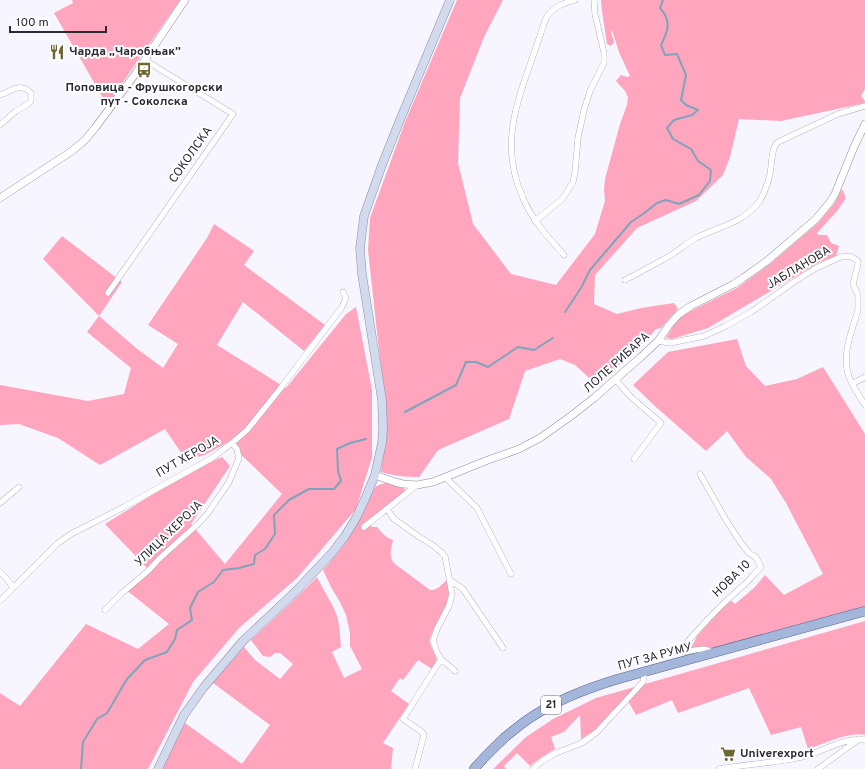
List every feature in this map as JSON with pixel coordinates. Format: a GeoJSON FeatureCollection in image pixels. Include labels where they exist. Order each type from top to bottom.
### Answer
{"type":"FeatureCollection","features":[{"type":"Feature","properties":{"kind":"main road"},"geometry":{"type":"LineString","coordinates":[[158,769],[184,715],[204,687],[243,641],[295,592],[332,553],[345,536],[355,520],[375,474],[382,443],[383,413],[362,274],[360,248],[364,216],[394,134],[450,0]]}},
{"type":"Feature","properties":{"kind":"main road","name":"ПУТ ЗА РУМУ"},"geometry":{"type":"LineString","coordinates":[[474,769],[514,730],[547,707],[567,698],[597,686],[865,611]]}},
{"type":"Feature","properties":{"kind":"street"},"geometry":{"type":"LineString","coordinates":[[0,198],[66,155],[85,140],[145,60],[185,0]]}},
{"type":"Feature","properties":{"kind":"street"},"geometry":{"type":"LineString","coordinates":[[564,254],[535,221],[522,198],[516,181],[512,161],[511,145],[515,111],[522,85],[546,18],[553,9],[575,0]]}},
{"type":"Feature","properties":{"kind":"street"},"geometry":{"type":"LineString","coordinates":[[535,221],[561,200],[573,182],[578,138],[586,102],[605,58],[595,14],[594,0]]}},
{"type":"Feature","properties":{"kind":"street","name":"СОКОЛСКА"},"geometry":{"type":"LineString","coordinates":[[108,293],[232,114],[145,60]]}},
{"type":"Feature","properties":{"kind":"street"},"geometry":{"type":"LineString","coordinates":[[0,95],[20,87],[27,88],[31,93],[31,101],[16,111],[0,125]]}},
{"type":"Feature","properties":{"kind":"street"},"geometry":{"type":"LineString","coordinates":[[625,280],[672,255],[695,239],[735,222],[746,215],[762,196],[770,175],[774,146],[778,142],[838,114],[865,106]]}},
{"type":"Feature","properties":{"kind":"street","name":"ЛОЛЕ РИБАРА"},"geometry":{"type":"LineString","coordinates":[[375,474],[403,484],[417,485],[433,482],[520,449],[530,444],[571,416],[616,380],[658,341],[679,314],[691,306],[739,281],[767,261],[816,219],[835,194],[854,146],[865,124]]}},
{"type":"Feature","properties":{"kind":"street","name":"ЈАБЛАНОВА"},"geometry":{"type":"LineString","coordinates":[[658,341],[670,343],[704,336],[751,312],[816,268],[836,258],[850,256],[858,262],[853,284],[858,295],[858,310],[847,350],[847,365],[852,384],[865,405]]}},
{"type":"Feature","properties":{"kind":"street","name":"ПУТ ХЕРОЈА"},"geometry":{"type":"LineString","coordinates":[[0,600],[58,544],[71,534],[212,458],[247,430],[342,307],[346,298],[342,292]]}},
{"type":"Feature","properties":{"kind":"street"},"geometry":{"type":"LineString","coordinates":[[852,384],[865,376]]}},
{"type":"Feature","properties":{"kind":"street"},"geometry":{"type":"LineString","coordinates":[[616,380],[630,397],[661,423],[634,459]]}},
{"type":"Feature","properties":{"kind":"street","name":"УЛИЦА ХЕРОЈА"},"geometry":{"type":"LineString","coordinates":[[105,610],[208,514],[229,482],[238,458],[237,449],[232,443]]}},
{"type":"Feature","properties":{"kind":"street","name":"НОВА 10"},"geometry":{"type":"LineString","coordinates":[[700,474],[726,520],[750,554],[756,557],[761,567],[711,615],[688,642],[684,652],[705,649],[713,654]]}},
{"type":"Feature","properties":{"kind":"street"},"geometry":{"type":"LineString","coordinates":[[445,477],[477,508],[512,574]]}},
{"type":"Feature","properties":{"kind":"street"},"geometry":{"type":"LineString","coordinates":[[364,527],[417,485]]}},
{"type":"Feature","properties":{"kind":"street"},"geometry":{"type":"LineString","coordinates":[[0,503],[19,487]]}},
{"type":"Feature","properties":{"kind":"street"},"geometry":{"type":"LineString","coordinates":[[387,509],[394,519],[400,524],[445,556],[452,594],[449,606],[437,629],[433,642],[441,658],[455,671]]}},
{"type":"Feature","properties":{"kind":"street"},"geometry":{"type":"LineString","coordinates":[[0,572],[13,587]]}},
{"type":"Feature","properties":{"kind":"street"},"geometry":{"type":"LineString","coordinates":[[450,580],[462,589],[503,648]]}},
{"type":"Feature","properties":{"kind":"street"},"geometry":{"type":"LineString","coordinates":[[415,769],[424,735],[403,719],[441,658]]}},
{"type":"Feature","properties":{"kind":"street"},"geometry":{"type":"LineString","coordinates":[[533,769],[542,761],[556,753],[582,743],[597,732],[643,682],[645,672]]}},
{"type":"Feature","properties":{"kind":"street"},"geometry":{"type":"LineString","coordinates":[[719,769],[789,760],[845,742],[862,739]]}},
{"type":"Feature","properties":{"kind":"street"},"geometry":{"type":"LineString","coordinates":[[818,769],[862,739]]}},
{"type":"Feature","properties":{"kind":"shaded area"},"geometry":{"type":"Polygon","coordinates":[[[72,0],[180,0],[107,105],[54,13],[73,3],[72,0]]]}},
{"type":"Feature","properties":{"kind":"shaded area"},"geometry":{"type":"Polygon","coordinates":[[[457,0],[503,0],[484,37],[460,98],[458,163],[473,224],[511,274],[556,285],[595,234],[605,201],[605,179],[620,124],[627,105],[628,97],[616,81],[621,75],[627,77],[630,76],[619,52],[612,30],[611,32],[614,42],[611,46],[607,44],[601,0],[865,0],[865,89],[861,96],[865,103],[781,121],[739,119],[730,157],[723,175],[696,201],[637,228],[595,275],[594,304],[617,314],[641,308],[674,303],[678,309],[661,328],[656,329],[597,385],[575,365],[560,359],[525,371],[509,419],[438,450],[419,477],[400,476],[381,472],[385,443],[386,406],[368,250],[370,218],[405,122],[457,0]]]}},
{"type":"Feature","properties":{"kind":"shaded area"},"geometry":{"type":"Polygon","coordinates":[[[842,189],[846,198],[837,211],[817,233],[818,235],[827,235],[831,243],[839,246],[836,256],[820,262],[708,328],[672,339],[666,338],[683,315],[737,288],[770,264],[819,222],[834,204],[842,189]]]}},
{"type":"Feature","properties":{"kind":"shaded area"},"geometry":{"type":"Polygon","coordinates":[[[214,224],[254,251],[244,265],[325,325],[304,351],[243,302],[217,345],[286,388],[346,314],[356,307],[372,390],[372,457],[356,509],[297,578],[239,628],[193,682],[148,769],[0,769],[0,693],[20,706],[86,624],[138,649],[169,624],[125,589],[148,569],[105,524],[190,471],[222,457],[230,466],[191,524],[225,564],[282,494],[228,442],[205,455],[186,460],[165,429],[100,465],[58,438],[19,424],[0,425],[0,385],[88,401],[124,394],[131,368],[87,332],[99,316],[136,348],[163,368],[178,344],[148,325],[207,238],[214,224]]]}},
{"type":"Feature","properties":{"kind":"shaded area"},"geometry":{"type":"Polygon","coordinates":[[[62,236],[122,282],[99,316],[43,259],[62,236]]]}},
{"type":"Feature","properties":{"kind":"shaded area"},"geometry":{"type":"Polygon","coordinates":[[[737,339],[746,366],[765,386],[797,379],[823,367],[865,434],[865,609],[690,658],[689,652],[697,636],[713,618],[730,600],[735,604],[754,588],[765,575],[784,595],[823,574],[786,503],[771,479],[746,457],[727,431],[706,451],[633,385],[668,352],[737,339]]]}},
{"type":"Feature","properties":{"kind":"shaded area"},"geometry":{"type":"Polygon","coordinates":[[[386,483],[406,490],[369,522],[372,527],[377,527],[386,537],[393,540],[391,559],[395,564],[430,590],[437,588],[447,580],[449,594],[446,605],[429,641],[437,660],[432,669],[418,660],[403,680],[400,678],[391,691],[409,704],[383,743],[393,748],[391,769],[162,769],[185,723],[242,764],[270,725],[213,683],[244,647],[255,660],[280,679],[293,664],[280,653],[275,653],[270,657],[263,656],[251,640],[317,577],[337,616],[341,647],[332,652],[344,678],[362,669],[350,646],[350,633],[346,615],[323,570],[351,535],[375,487],[386,483]]]}},
{"type":"Feature","properties":{"kind":"shaded area"},"geometry":{"type":"Polygon","coordinates":[[[865,621],[865,735],[859,734],[844,736],[808,749],[801,727],[771,735],[749,688],[678,713],[672,700],[636,715],[628,701],[613,710],[595,730],[581,739],[580,715],[564,732],[551,737],[555,749],[530,766],[517,753],[504,766],[506,769],[493,769],[526,737],[553,719],[596,698],[865,621]]]}},
{"type":"Feature","properties":{"kind":"waterway"},"geometry":{"type":"LineString","coordinates":[[565,312],[581,288],[590,270],[631,222],[657,203],[666,200],[679,204],[699,195],[710,181],[711,170],[698,161],[691,149],[673,139],[667,128],[674,120],[692,115],[698,110],[686,105],[681,100],[686,75],[677,54],[665,55],[661,45],[668,26],[666,17],[660,8],[663,0]]}},
{"type":"Feature","properties":{"kind":"waterway"},"geometry":{"type":"LineString","coordinates":[[405,412],[456,385],[466,362],[476,362],[488,367],[518,347],[534,350],[553,338]]}},
{"type":"Feature","properties":{"kind":"waterway"},"geometry":{"type":"LineString","coordinates":[[81,769],[83,742],[97,719],[107,713],[127,679],[145,660],[167,652],[175,639],[177,630],[192,620],[190,608],[198,592],[214,582],[223,570],[254,564],[255,555],[265,549],[275,534],[274,515],[289,500],[309,489],[334,489],[341,481],[338,471],[337,449],[350,443],[366,439]]}},
{"type":"Feature","properties":{"kind":"place","name":"Чарда „Чаробњак”"},"geometry":{"type":"Point","coordinates":[57,52]}},
{"type":"Feature","properties":{"kind":"place","name":"Поповица - Фрушкогорски пут - Соколска"},"geometry":{"type":"Point","coordinates":[144,70]}},
{"type":"Feature","properties":{"kind":"place","name":"Univerexport"},"geometry":{"type":"Point","coordinates":[728,754]}}]}
